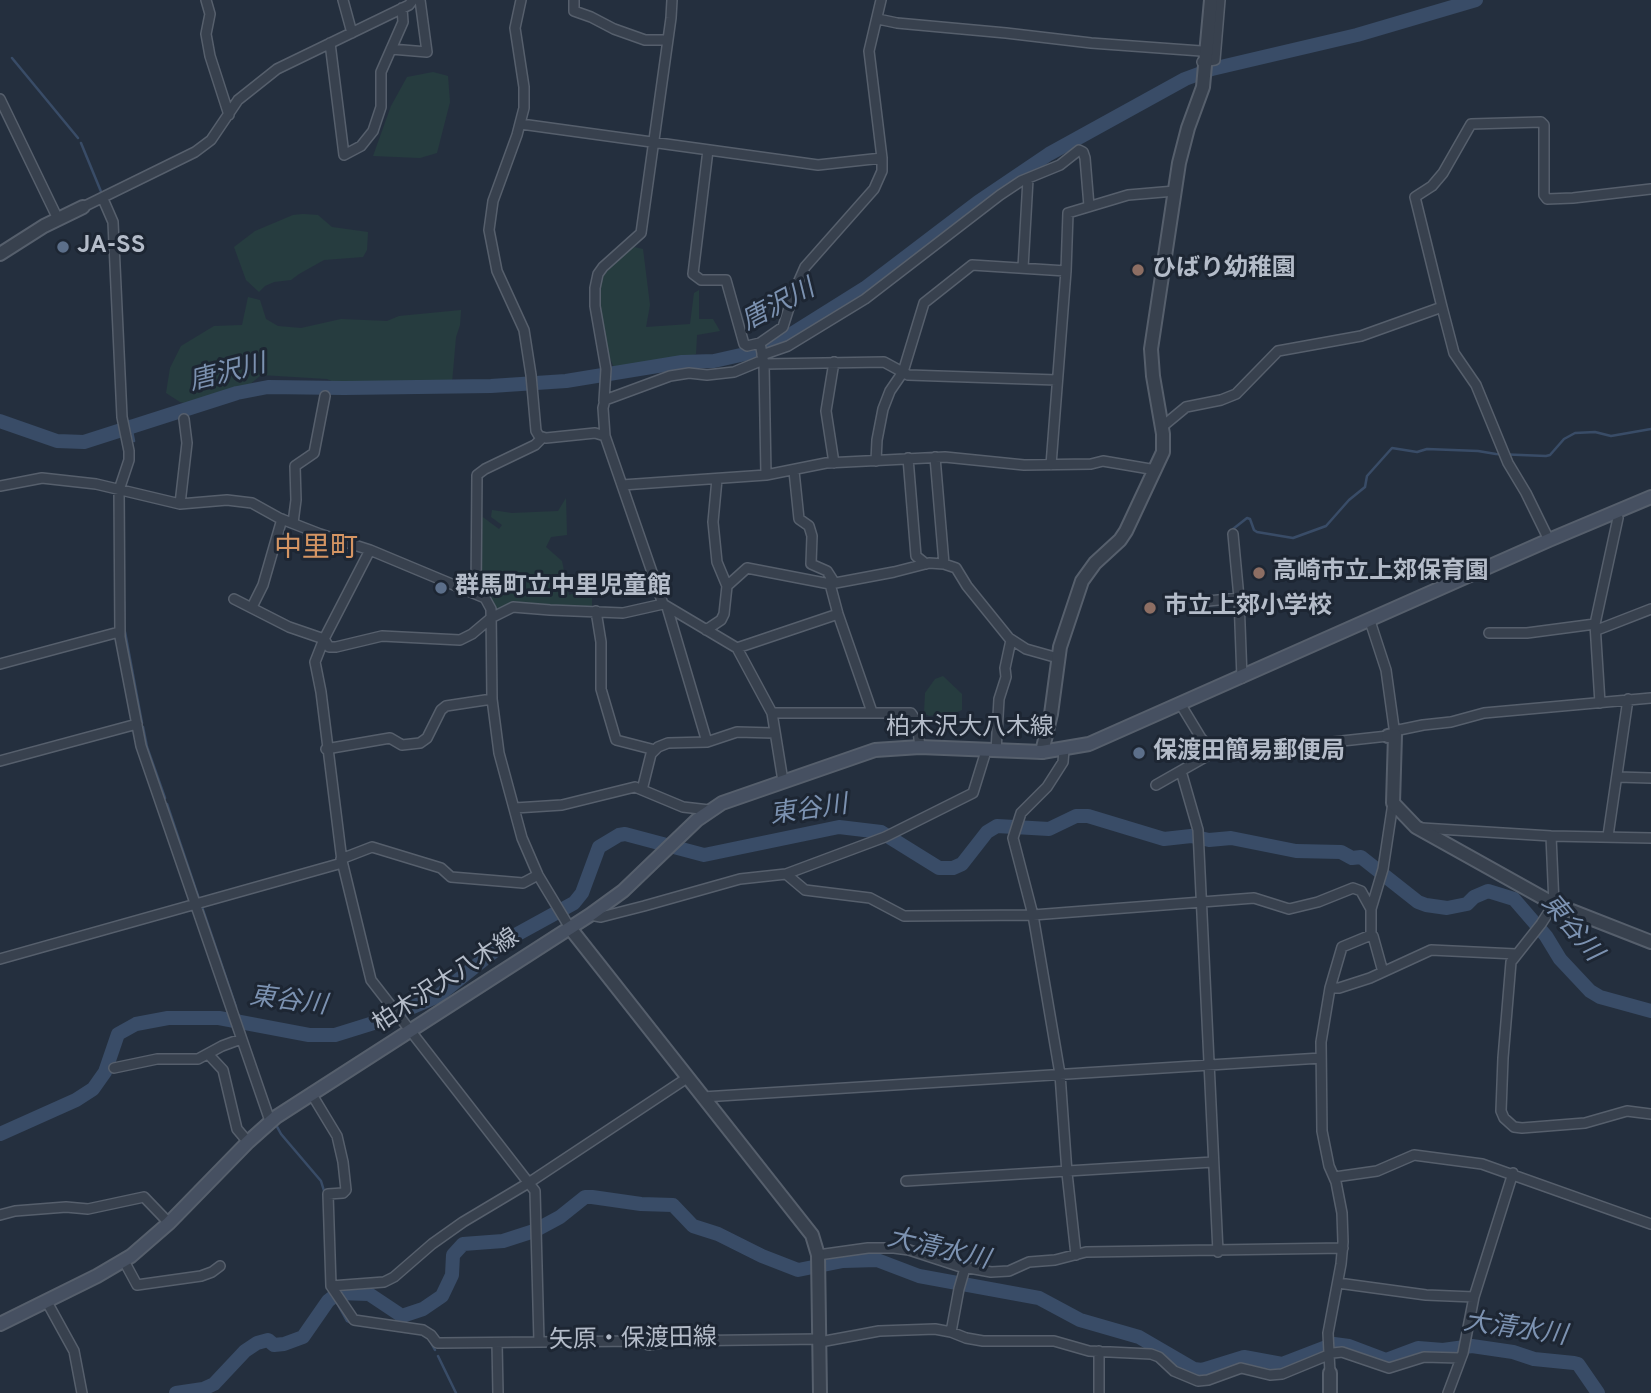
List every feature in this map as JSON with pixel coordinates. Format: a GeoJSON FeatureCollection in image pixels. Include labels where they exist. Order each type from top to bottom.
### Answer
{"type":"FeatureCollection","features":[{"type":"Feature","properties":{"kind":"main road","name":"柏木沢大八木線"},"geometry":{"type":"LineString","coordinates":[[0,1324],[124,1261],[170,1223],[270,1121],[411,1031],[566,922],[590,915],[623,891],[709,810],[737,796],[864,753],[920,747],[1042,752],[1089,744],[1549,540],[1651,498]]}},
{"type":"Feature","properties":{"kind":"street"},"geometry":{"type":"LineString","coordinates":[[206,0],[210,14],[206,34],[213,69],[229,116]]}},
{"type":"Feature","properties":{"kind":"street"},"geometry":{"type":"LineString","coordinates":[[343,0],[352,33]]}},
{"type":"Feature","properties":{"kind":"street"},"geometry":{"type":"LineString","coordinates":[[0,254],[58,219],[195,152],[211,139],[238,100],[277,69],[402,8],[413,0]]}},
{"type":"Feature","properties":{"kind":"street"},"geometry":{"type":"LineString","coordinates":[[391,49],[427,52],[420,0]]}},
{"type":"Feature","properties":{"kind":"street"},"geometry":{"type":"LineString","coordinates":[[520,0],[515,28],[524,87],[521,124],[493,201],[489,230],[497,271],[524,330],[536,430],[542,438]]}},
{"type":"Feature","properties":{"kind":"street"},"geometry":{"type":"LineString","coordinates":[[574,0],[574,11],[614,29],[645,40],[667,40]]}},
{"type":"Feature","properties":{"kind":"street"},"geometry":{"type":"LineString","coordinates":[[672,0],[641,233],[598,274],[595,306],[606,369],[605,436],[665,605],[707,741]]}},
{"type":"Feature","properties":{"kind":"street"},"geometry":{"type":"LineString","coordinates":[[1204,64],[1205,0]]}},
{"type":"Feature","properties":{"kind":"street"},"geometry":{"type":"LineString","coordinates":[[1042,752],[1051,714],[1063,635],[1083,581],[1095,563],[1126,531],[1163,452],[1163,426],[1153,376],[1151,349],[1183,145],[1204,64],[1212,0]]}},
{"type":"Feature","properties":{"kind":"street"},"geometry":{"type":"LineString","coordinates":[[878,19],[1091,43],[1204,64],[1215,60],[1220,0]]}},
{"type":"Feature","properties":{"kind":"street"},"geometry":{"type":"LineString","coordinates":[[708,150],[693,274],[701,280],[726,280],[744,344],[747,346],[760,343],[783,327],[805,267],[874,189],[882,171],[869,51],[881,1]]}},
{"type":"Feature","properties":{"kind":"street"},"geometry":{"type":"LineString","coordinates":[[330,43],[344,155],[361,146],[373,131],[383,97],[381,72],[402,22],[402,8]]}},
{"type":"Feature","properties":{"kind":"street"},"geometry":{"type":"LineString","coordinates":[[0,99],[58,219]]}},
{"type":"Feature","properties":{"kind":"street"},"geometry":{"type":"LineString","coordinates":[[1549,540],[1508,463],[1476,385],[1454,353],[1415,197],[1432,186],[1443,173],[1471,124],[1541,122],[1544,125],[1544,195],[1547,199],[1651,189]]}},
{"type":"Feature","properties":{"kind":"street"},"geometry":{"type":"LineString","coordinates":[[521,124],[818,165],[882,158]]}},
{"type":"Feature","properties":{"kind":"street"},"geometry":{"type":"LineString","coordinates":[[604,401],[670,376],[734,372],[788,346],[865,299],[1021,181],[1060,165],[1081,151],[1085,158],[1089,206]]}},
{"type":"Feature","properties":{"kind":"street"},"geometry":{"type":"LineString","coordinates":[[1023,268],[1028,179]]}},
{"type":"Feature","properties":{"kind":"street"},"geometry":{"type":"LineString","coordinates":[[1051,465],[1068,213],[1128,195],[1175,191]]}},
{"type":"Feature","properties":{"kind":"street"},"geometry":{"type":"LineString","coordinates":[[103,198],[113,222],[123,423],[129,460],[119,490],[120,632],[141,746],[270,1121]]}},
{"type":"Feature","properties":{"kind":"street"},"geometry":{"type":"LineString","coordinates":[[876,461],[883,409],[890,391],[903,372],[920,313],[931,296],[972,265],[1066,271]]}},
{"type":"Feature","properties":{"kind":"street"},"geometry":{"type":"LineString","coordinates":[[1163,426],[1186,407],[1226,399],[1236,394],[1278,351],[1361,335],[1442,307]]}},
{"type":"Feature","properties":{"kind":"street"},"geometry":{"type":"LineString","coordinates":[[760,343],[763,359],[766,475]]}},
{"type":"Feature","properties":{"kind":"street"},"geometry":{"type":"LineString","coordinates":[[763,359],[884,362],[908,375],[1057,380]]}},
{"type":"Feature","properties":{"kind":"street"},"geometry":{"type":"LineString","coordinates":[[834,362],[826,411],[834,463]]}},
{"type":"Feature","properties":{"kind":"street"},"geometry":{"type":"LineString","coordinates":[[293,523],[296,500],[295,466],[314,453],[325,396]]}},
{"type":"Feature","properties":{"kind":"street"},"geometry":{"type":"LineString","coordinates":[[180,505],[187,443],[184,419]]}},
{"type":"Feature","properties":{"kind":"street"},"geometry":{"type":"LineString","coordinates":[[476,593],[477,475],[485,468],[534,445],[542,438],[595,433],[605,436]]}},
{"type":"Feature","properties":{"kind":"street"},"geometry":{"type":"LineString","coordinates":[[622,485],[766,475],[834,463],[935,457],[1024,465],[1091,464],[1103,461],[1156,470]]}},
{"type":"Feature","properties":{"kind":"street"},"geometry":{"type":"LineString","coordinates":[[935,457],[944,564]]}},
{"type":"Feature","properties":{"kind":"street"},"geometry":{"type":"LineString","coordinates":[[908,458],[916,556],[926,564]]}},
{"type":"Feature","properties":{"kind":"street"},"geometry":{"type":"LineString","coordinates":[[794,471],[799,519],[809,526],[812,536],[811,564],[827,570],[838,614],[872,712]]}},
{"type":"Feature","properties":{"kind":"street"},"geometry":{"type":"LineString","coordinates":[[0,486],[42,478],[96,484],[180,505],[228,500],[244,502],[476,593],[489,602],[492,699],[499,753],[522,838],[538,875],[566,922],[812,1235],[818,1258],[820,1393]]}},
{"type":"Feature","properties":{"kind":"street"},"geometry":{"type":"LineString","coordinates":[[706,630],[721,620],[724,614],[727,586],[717,562],[713,522],[717,479]]}},
{"type":"Feature","properties":{"kind":"street"},"geometry":{"type":"LineString","coordinates":[[1600,703],[1596,627],[1618,518],[1615,513]]}},
{"type":"Feature","properties":{"kind":"street"},"geometry":{"type":"LineString","coordinates":[[252,607],[263,585],[282,519]]}},
{"type":"Feature","properties":{"kind":"street"},"geometry":{"type":"LineString","coordinates":[[1233,534],[1242,678]]}},
{"type":"Feature","properties":{"kind":"street"},"geometry":{"type":"LineString","coordinates":[[370,550],[315,662],[342,861],[370,980],[535,1191],[540,1342]]}},
{"type":"Feature","properties":{"kind":"street"},"geometry":{"type":"LineString","coordinates":[[727,586],[747,568],[832,583],[926,564],[944,564],[956,568],[967,586],[1011,640],[1026,649],[1058,658]]}},
{"type":"Feature","properties":{"kind":"street"},"geometry":{"type":"LineString","coordinates":[[1208,601],[1239,597]]}},
{"type":"Feature","properties":{"kind":"street"},"geometry":{"type":"LineString","coordinates":[[234,599],[289,627],[324,639],[329,647],[382,635],[460,640],[491,618],[513,607],[550,611],[629,612],[665,605],[737,648],[772,713],[783,781]]}},
{"type":"Feature","properties":{"kind":"street"},"geometry":{"type":"LineString","coordinates":[[1489,633],[1527,633],[1596,627],[1651,609]]}},
{"type":"Feature","properties":{"kind":"street"},"geometry":{"type":"LineString","coordinates":[[596,611],[601,642],[601,689],[616,740],[655,750]]}},
{"type":"Feature","properties":{"kind":"street"},"geometry":{"type":"LineString","coordinates":[[737,648],[838,614]]}},
{"type":"Feature","properties":{"kind":"street"},"geometry":{"type":"LineString","coordinates":[[1370,621],[1386,670],[1392,734],[1393,803],[1383,869],[1371,909],[1371,935],[1383,972]]}},
{"type":"Feature","properties":{"kind":"street"},"geometry":{"type":"LineString","coordinates":[[0,664],[120,632]]}},
{"type":"Feature","properties":{"kind":"street"},"geometry":{"type":"LineString","coordinates":[[590,915],[601,917],[740,879],[786,874],[885,837],[973,793],[991,751],[1011,640]]}},
{"type":"Feature","properties":{"kind":"street"},"geometry":{"type":"LineString","coordinates":[[1156,785],[1213,752],[1232,753],[1392,734],[1484,713],[1651,698]]}},
{"type":"Feature","properties":{"kind":"street"},"geometry":{"type":"LineString","coordinates":[[326,749],[390,738],[402,745],[420,743],[427,738],[441,710],[446,706],[492,699]]}},
{"type":"Feature","properties":{"kind":"street"},"geometry":{"type":"LineString","coordinates":[[1608,836],[1628,699]]}},
{"type":"Feature","properties":{"kind":"street"},"geometry":{"type":"LineString","coordinates":[[1181,705],[1213,752]]}},
{"type":"Feature","properties":{"kind":"street"},"geometry":{"type":"LineString","coordinates":[[772,713],[911,713],[917,722],[920,747]]}},
{"type":"Feature","properties":{"kind":"street"},"geometry":{"type":"LineString","coordinates":[[0,761],[137,724]]}},
{"type":"Feature","properties":{"kind":"street"},"geometry":{"type":"LineString","coordinates":[[642,790],[651,754],[668,743],[707,741],[737,732],[774,733]]}},
{"type":"Feature","properties":{"kind":"street"},"geometry":{"type":"LineString","coordinates":[[1065,750],[1063,762],[1057,772],[1047,787],[1021,813],[1013,833],[1033,915],[1060,1074],[1076,1255]]}},
{"type":"Feature","properties":{"kind":"street"},"geometry":{"type":"LineString","coordinates":[[1181,771],[1198,830],[1211,1066],[1217,1252]]}},
{"type":"Feature","properties":{"kind":"street"},"geometry":{"type":"LineString","coordinates":[[1618,777],[1651,778]]}},
{"type":"Feature","properties":{"kind":"street"},"geometry":{"type":"LineString","coordinates":[[515,808],[562,805],[627,787],[642,790],[683,807],[709,810]]}},
{"type":"Feature","properties":{"kind":"street"},"geometry":{"type":"LineString","coordinates":[[1393,803],[1405,819],[1416,827],[1554,904],[1651,942]]}},
{"type":"Feature","properties":{"kind":"street"},"geometry":{"type":"LineString","coordinates":[[1416,827],[1551,836],[1651,838]]}},
{"type":"Feature","properties":{"kind":"street"},"geometry":{"type":"LineString","coordinates":[[1551,836],[1554,904],[1511,962],[1501,1111],[1514,1127],[1522,1128],[1585,1123],[1627,1111],[1651,1114]]}},
{"type":"Feature","properties":{"kind":"street"},"geometry":{"type":"LineString","coordinates":[[0,959],[342,861],[372,847],[441,868],[451,877],[523,883],[538,875]]}},
{"type":"Feature","properties":{"kind":"street"},"geometry":{"type":"LineString","coordinates":[[786,874],[805,890],[870,898],[904,916],[1033,915],[1200,900],[1254,898],[1289,909],[1318,902],[1353,888],[1361,891],[1371,909]]}},
{"type":"Feature","properties":{"kind":"street"},"geometry":{"type":"LineString","coordinates":[[1330,1393],[1328,1348],[1343,1248],[1342,1213],[1322,1130],[1323,1030],[1330,988],[1342,947],[1371,935]]}},
{"type":"Feature","properties":{"kind":"street"},"geometry":{"type":"LineString","coordinates":[[1330,988],[1339,988],[1383,972],[1432,950],[1516,954]]}},
{"type":"Feature","properties":{"kind":"street"},"geometry":{"type":"LineString","coordinates":[[114,1068],[157,1059],[198,1059],[241,1037]]}},
{"type":"Feature","properties":{"kind":"street"},"geometry":{"type":"LineString","coordinates":[[208,1054],[223,1070],[237,1129],[248,1142]]}},
{"type":"Feature","properties":{"kind":"street"},"geometry":{"type":"LineString","coordinates":[[703,1097],[1321,1058]]}},
{"type":"Feature","properties":{"kind":"street"},"geometry":{"type":"LineString","coordinates":[[311,1093],[337,1136],[346,1188],[342,1193],[328,1194],[331,1288],[384,1282],[394,1277],[432,1244],[463,1222],[530,1182],[687,1078]]}},
{"type":"Feature","properties":{"kind":"street"},"geometry":{"type":"LineString","coordinates":[[1335,1177],[1377,1171],[1415,1155],[1482,1164],[1651,1224]]}},
{"type":"Feature","properties":{"kind":"street"},"geometry":{"type":"LineString","coordinates":[[906,1181],[1213,1162]]}},
{"type":"Feature","properties":{"kind":"street"},"geometry":{"type":"LineString","coordinates":[[1448,1393],[1463,1353],[1474,1297],[1513,1173]]}},
{"type":"Feature","properties":{"kind":"street"},"geometry":{"type":"LineString","coordinates":[[0,1215],[15,1211],[88,1209],[144,1196],[170,1223]]}},
{"type":"Feature","properties":{"kind":"street"},"geometry":{"type":"LineString","coordinates":[[818,1258],[868,1248],[894,1248],[929,1255],[965,1268],[990,1272],[1009,1271],[1029,1262],[1076,1255],[1154,1250],[1217,1252],[1343,1248]]}},
{"type":"Feature","properties":{"kind":"street"},"geometry":{"type":"LineString","coordinates":[[124,1261],[137,1285],[201,1276],[220,1266]]}},
{"type":"Feature","properties":{"kind":"street"},"geometry":{"type":"LineString","coordinates":[[951,1332],[965,1268]]}},
{"type":"Feature","properties":{"kind":"street"},"geometry":{"type":"LineString","coordinates":[[1338,1283],[1426,1295],[1474,1297]]}},
{"type":"Feature","properties":{"kind":"street","name":"矢原・保渡田線"},"geometry":{"type":"LineString","coordinates":[[331,1288],[354,1320],[423,1330],[437,1343],[637,1341],[649,1345],[671,1341],[820,1341],[879,1331],[925,1328],[951,1332],[974,1340],[1054,1341],[1099,1351],[1151,1354],[1159,1357],[1174,1371],[1199,1381],[1241,1368],[1269,1375],[1282,1374],[1328,1348]]}},
{"type":"Feature","properties":{"kind":"street"},"geometry":{"type":"LineString","coordinates":[[47,1302],[74,1351],[82,1393]]}},
{"type":"Feature","properties":{"kind":"street"},"geometry":{"type":"LineString","coordinates":[[497,1343],[498,1393]]}},
{"type":"Feature","properties":{"kind":"street"},"geometry":{"type":"LineString","coordinates":[[1328,1348],[1389,1368],[1424,1357],[1460,1358]]}},
{"type":"Feature","properties":{"kind":"street"},"geometry":{"type":"LineString","coordinates":[[1099,1351],[1100,1393]]}},
{"type":"Feature","properties":{"kind":"green space"},"geometry":{"type":"Polygon","coordinates":[[[433,72],[448,76],[450,102],[437,153],[420,158],[373,156],[391,106],[407,77],[433,72]]]}},
{"type":"Feature","properties":{"kind":"green space"},"geometry":{"type":"Polygon","coordinates":[[[293,215],[318,215],[332,227],[368,232],[367,250],[363,257],[324,260],[291,280],[274,282],[259,292],[246,280],[234,247],[255,231],[293,215]]]}},
{"type":"Feature","properties":{"kind":"green space"},"geometry":{"type":"Polygon","coordinates":[[[634,247],[643,249],[650,305],[646,327],[690,324],[694,293],[699,290],[699,319],[713,319],[720,331],[697,335],[696,354],[655,368],[616,373],[604,343],[598,310],[598,288],[601,273],[634,247]]]}},
{"type":"Feature","properties":{"kind":"green space"},"geometry":{"type":"Polygon","coordinates":[[[248,297],[260,300],[266,319],[278,326],[301,328],[341,319],[387,321],[399,316],[461,310],[452,383],[350,389],[327,379],[261,375],[237,395],[197,406],[180,402],[166,393],[170,368],[181,346],[214,326],[242,325],[248,297]]]}},
{"type":"Feature","properties":{"kind":"green space"},"geometry":{"type":"Polygon","coordinates":[[[566,498],[567,535],[551,537],[546,547],[562,561],[569,595],[578,592],[582,575],[592,575],[592,607],[550,608],[536,604],[504,606],[496,612],[491,596],[478,586],[480,515],[499,529],[502,525],[491,517],[492,510],[512,513],[558,511],[566,498]]]}},
{"type":"Feature","properties":{"kind":"green space"},"geometry":{"type":"Polygon","coordinates":[[[943,676],[962,694],[962,710],[929,716],[924,713],[925,693],[935,679],[943,676]]]}},
{"type":"Feature","properties":{"kind":"waterway","name":"唐沢川"},"geometry":{"type":"LineString","coordinates":[[0,421],[57,441],[84,442],[237,393],[268,387],[491,386],[566,381],[682,362],[714,361],[754,352],[790,335],[865,288],[978,202],[1049,154],[1185,79],[1212,69],[1357,35],[1476,0]]}},
{"type":"Feature","properties":{"kind":"waterway"},"geometry":{"type":"LineString","coordinates":[[12,58],[78,138]]}},
{"type":"Feature","properties":{"kind":"waterway"},"geometry":{"type":"LineString","coordinates":[[81,143],[102,194]]}},
{"type":"Feature","properties":{"kind":"waterway"},"geometry":{"type":"LineString","coordinates":[[130,421],[134,441]]}},
{"type":"Feature","properties":{"kind":"waterway"},"geometry":{"type":"LineString","coordinates":[[1233,529],[1247,518],[1257,532],[1293,538],[1326,526],[1349,500],[1365,487],[1367,476],[1392,448],[1417,452],[1427,449],[1546,456],[1564,439],[1575,433],[1595,432],[1611,436],[1651,429]]}},
{"type":"Feature","properties":{"kind":"waterway"},"geometry":{"type":"LineString","coordinates":[[124,602],[124,619]]}},
{"type":"Feature","properties":{"kind":"waterway"},"geometry":{"type":"LineString","coordinates":[[125,632],[142,723]]}},
{"type":"Feature","properties":{"kind":"waterway"},"geometry":{"type":"LineString","coordinates":[[143,727],[165,798]]}},
{"type":"Feature","properties":{"kind":"waterway"},"geometry":{"type":"LineString","coordinates":[[167,804],[199,899]]}},
{"type":"Feature","properties":{"kind":"waterway","name":"東谷川"},"geometry":{"type":"LineString","coordinates":[[0,1134],[76,1100],[93,1089],[105,1072],[118,1034],[136,1024],[168,1018],[219,1018],[309,1035],[335,1035],[380,1021],[438,996],[512,937],[574,903],[582,893],[599,847],[625,834],[704,855],[839,827],[881,832],[939,868],[953,868],[962,864],[987,832],[997,826],[1049,829],[1076,816],[1088,816],[1164,839],[1191,836],[1209,840],[1231,838],[1296,851],[1341,852],[1352,858],[1361,857],[1418,902],[1426,905],[1447,908],[1467,904],[1474,897],[1488,891],[1514,899],[1546,936],[1560,959],[1590,991],[1600,997],[1651,1011]]}},
{"type":"Feature","properties":{"kind":"waterway"},"geometry":{"type":"LineString","coordinates":[[202,907],[236,1007]]}},
{"type":"Feature","properties":{"kind":"waterway","name":"東谷川"},"geometry":{"type":"LineString","coordinates":[[239,1015],[245,1035]]}},
{"type":"Feature","properties":{"kind":"waterway"},"geometry":{"type":"LineString","coordinates":[[268,1102],[272,1112]]}},
{"type":"Feature","properties":{"kind":"waterway"},"geometry":{"type":"LineString","coordinates":[[275,1123],[281,1134],[321,1181],[325,1194]]}},
{"type":"Feature","properties":{"kind":"waterway","name":"大清水川"},"geometry":{"type":"LineString","coordinates":[[176,1393],[203,1389],[214,1384],[245,1351],[257,1343],[268,1340],[274,1345],[284,1344],[303,1337],[328,1301],[338,1293],[369,1294],[402,1316],[423,1309],[442,1296],[452,1275],[453,1255],[463,1244],[503,1241],[534,1231],[560,1217],[585,1197],[673,1205],[693,1226],[718,1234],[798,1270],[843,1261],[877,1260],[919,1276],[1039,1298],[1080,1320],[1139,1337],[1194,1369],[1202,1370],[1244,1357],[1282,1364],[1334,1344],[1349,1346],[1386,1360],[1418,1348],[1443,1350],[1472,1346],[1513,1352],[1534,1359],[1578,1364],[1598,1393]]}},
{"type":"Feature","properties":{"kind":"waterway"},"geometry":{"type":"LineString","coordinates":[[337,1303],[347,1321],[351,1323]]}},
{"type":"Feature","properties":{"kind":"waterway"},"geometry":{"type":"LineString","coordinates":[[430,1341],[435,1350]]}},
{"type":"Feature","properties":{"kind":"waterway"},"geometry":{"type":"LineString","coordinates":[[438,1356],[456,1393]]}},
{"type":"Feature","properties":{"kind":"place","name":"JA-SS"},"geometry":{"type":"Point","coordinates":[63,247]}},
{"type":"Feature","properties":{"kind":"place","name":"ひばり幼稚園"},"geometry":{"type":"Point","coordinates":[1138,270]}},
{"type":"Feature","properties":{"kind":"place","name":"高崎市立上郊保育園"},"geometry":{"type":"Point","coordinates":[1259,573]}},
{"type":"Feature","properties":{"kind":"place","name":"群馬町立中里児童館"},"geometry":{"type":"Point","coordinates":[441,588]}},
{"type":"Feature","properties":{"kind":"place","name":"市立上郊小学校"},"geometry":{"type":"Point","coordinates":[1150,608]}},
{"type":"Feature","properties":{"kind":"place","name":"保渡田簡易郵便局"},"geometry":{"type":"Point","coordinates":[1139,753]}},
{"type":"Feature","properties":{"kind":"district","name":"中里町"},"geometry":{"type":"Point","coordinates":[316,550]}}]}
